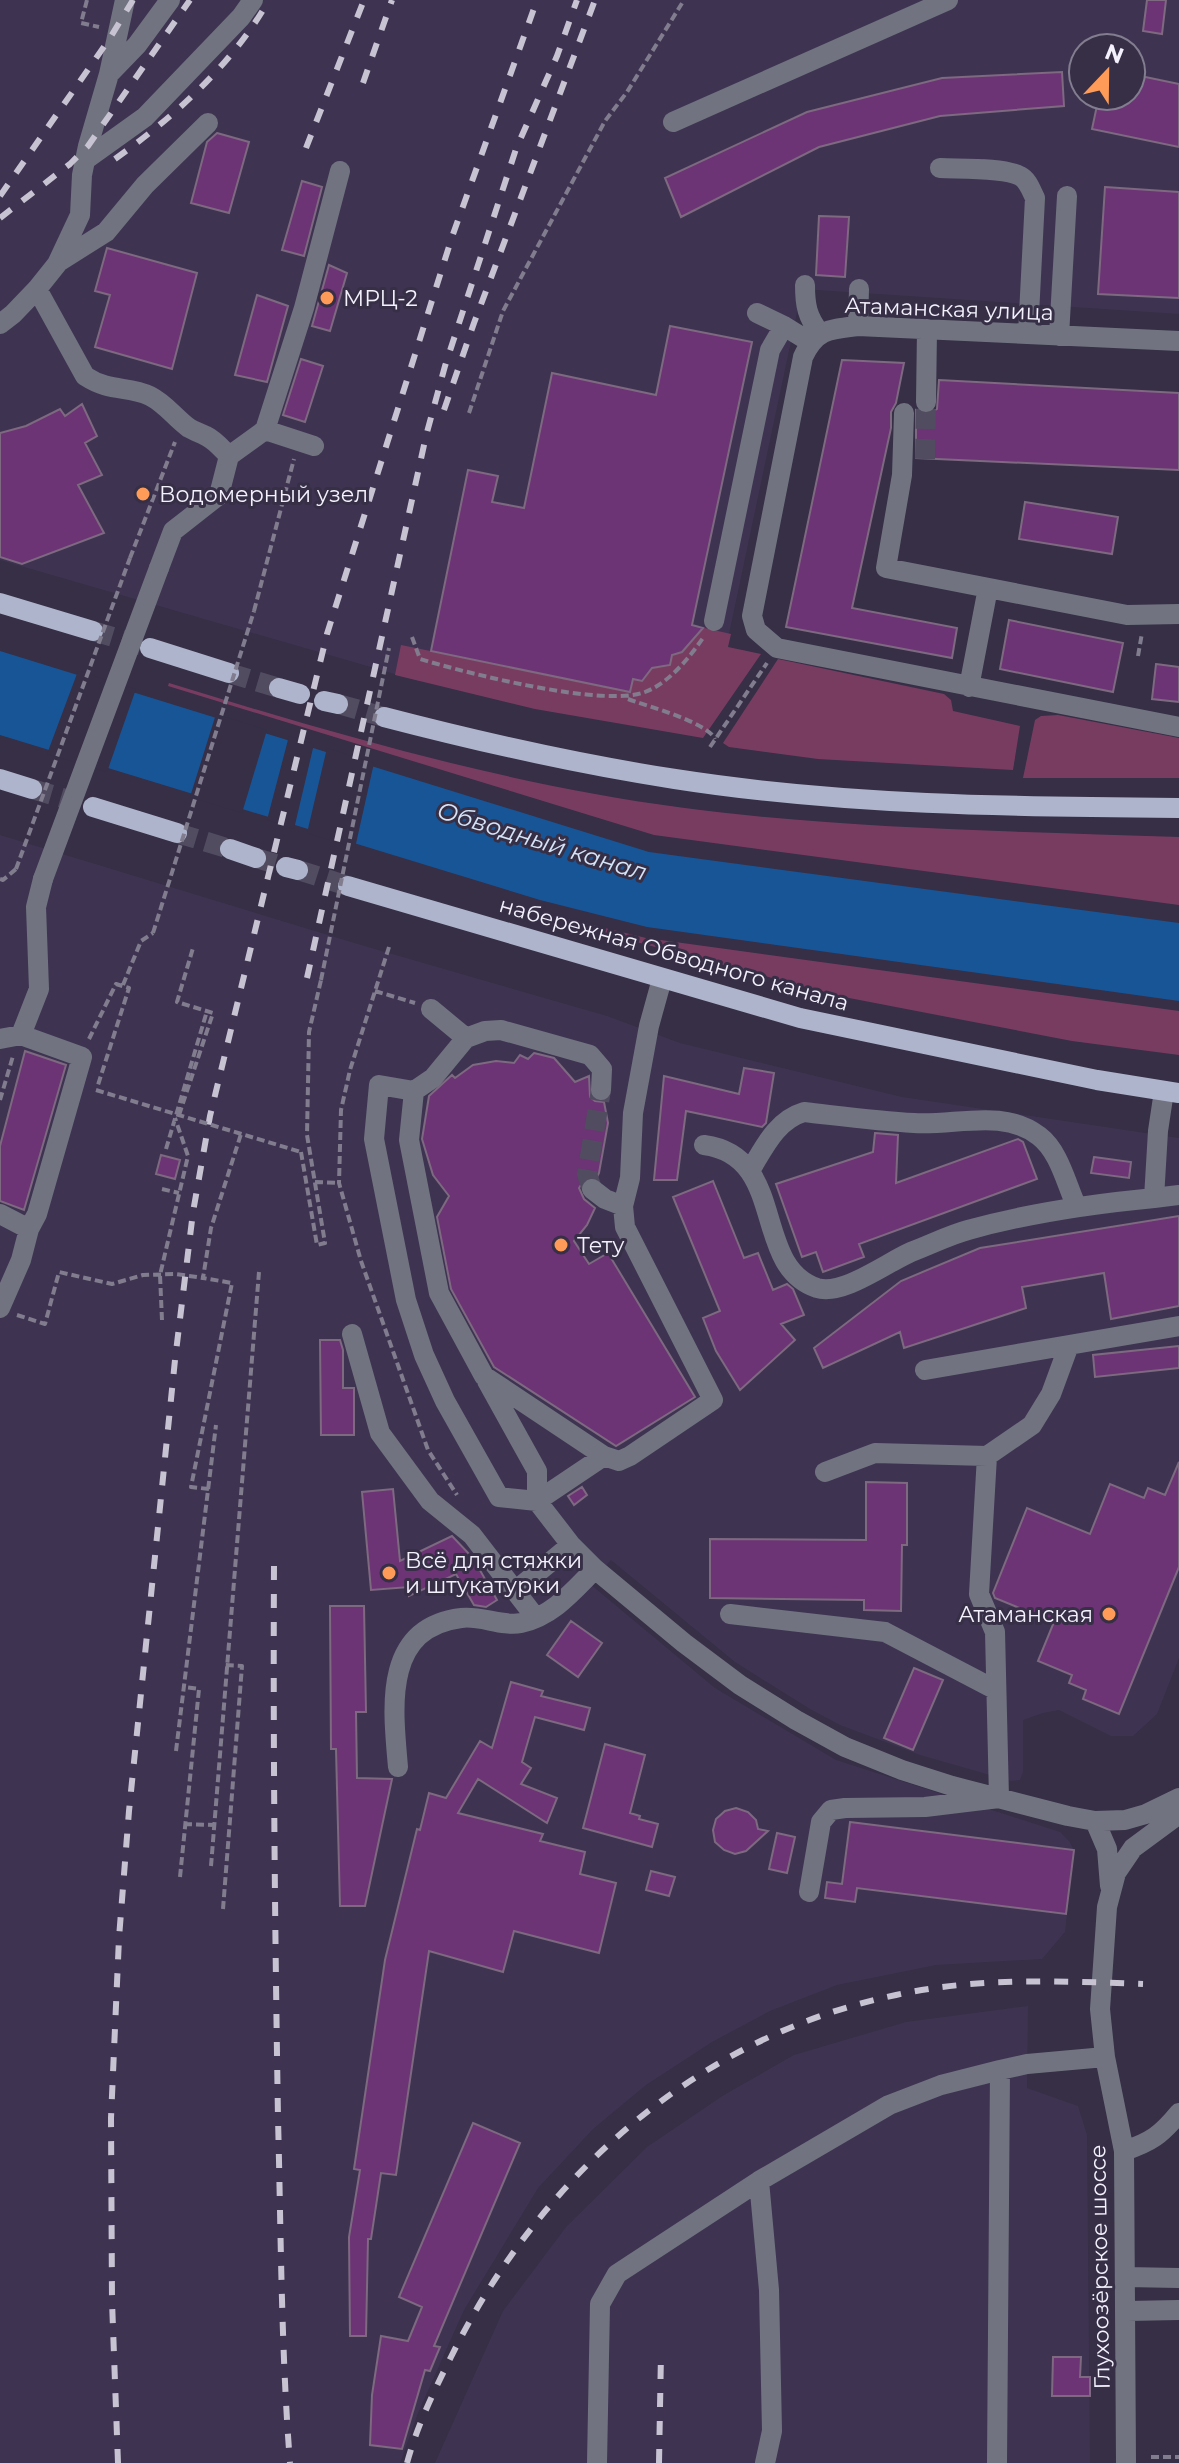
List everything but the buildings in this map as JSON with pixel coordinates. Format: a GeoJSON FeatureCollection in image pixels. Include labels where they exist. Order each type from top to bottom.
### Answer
{"type":"FeatureCollection","features":[{"type":"Feature","properties":{"kind":"main road"},"geometry":{"type":"LineString","coordinates":[[0,603],[93,631]]}},
{"type":"Feature","properties":{"kind":"main road"},"geometry":{"type":"LineString","coordinates":[[150,648],[229,673]]}},
{"type":"Feature","properties":{"kind":"main road"},"geometry":{"type":"LineString","coordinates":[[279,688],[300,694]]}},
{"type":"Feature","properties":{"kind":"main road"},"geometry":{"type":"LineString","coordinates":[[384,717],[582,762],[677,779],[820,796],[1045,807],[1179,808]]}},
{"type":"Feature","properties":{"kind":"main road"},"geometry":{"type":"LineString","coordinates":[[0,779],[32,789]]}},
{"type":"Feature","properties":{"kind":"main road"},"geometry":{"type":"LineString","coordinates":[[93,807],[177,833]]}},
{"type":"Feature","properties":{"kind":"main road"},"geometry":{"type":"LineString","coordinates":[[230,849],[256,858]]}},
{"type":"Feature","properties":{"kind":"main road","name":"набережная Обводного канала"},"geometry":{"type":"LineString","coordinates":[[348,886],[800,1018],[1097,1080],[1172,1092]]}},
{"type":"Feature","properties":{"kind":"street"},"geometry":{"type":"LineString","coordinates":[[0,324],[37,289],[57,264],[80,215],[85,160],[109,74],[125,0]]}},
{"type":"Feature","properties":{"kind":"street"},"geometry":{"type":"LineString","coordinates":[[109,74],[137,45],[170,0]]}},
{"type":"Feature","properties":{"kind":"street"},"geometry":{"type":"LineString","coordinates":[[85,160],[145,117],[241,17],[253,0]]}},
{"type":"Feature","properties":{"kind":"street"},"geometry":{"type":"LineString","coordinates":[[673,122],[948,0]]}},
{"type":"Feature","properties":{"kind":"street"},"geometry":{"type":"LineString","coordinates":[[57,264],[106,232],[145,185],[208,123]]}},
{"type":"Feature","properties":{"kind":"street"},"geometry":{"type":"LineString","coordinates":[[940,168],[1002,172],[1020,176],[1029,185],[1035,198],[1028,334]]}},
{"type":"Feature","properties":{"kind":"street"},"geometry":{"type":"LineString","coordinates":[[21,1035],[39,989],[36,907],[43,879],[173,531],[219,495],[229,456],[265,430],[304,308],[340,171]]}},
{"type":"Feature","properties":{"kind":"street"},"geometry":{"type":"LineString","coordinates":[[1059,336],[1067,196]]}},
{"type":"Feature","properties":{"kind":"street"},"geometry":{"type":"LineString","coordinates":[[805,285],[805,306],[815,338],[803,357],[752,616],[756,630],[777,648],[1179,727]]}},
{"type":"Feature","properties":{"kind":"street"},"geometry":{"type":"LineString","coordinates":[[37,289],[85,376],[107,387],[149,396],[169,408],[190,429],[209,437],[229,456]]}},
{"type":"Feature","properties":{"kind":"street"},"geometry":{"type":"LineString","coordinates":[[858,326],[859,289]]}},
{"type":"Feature","properties":{"kind":"street"},"geometry":{"type":"LineString","coordinates":[[757,313],[815,338]]}},
{"type":"Feature","properties":{"kind":"street"},"geometry":{"type":"LineString","coordinates":[[714,621],[770,350],[784,326]]}},
{"type":"Feature","properties":{"kind":"street","name":"Атаманская улица"},"geometry":{"type":"LineString","coordinates":[[815,338],[858,326],[1179,341]]}},
{"type":"Feature","properties":{"kind":"street"},"geometry":{"type":"LineString","coordinates":[[926,402],[927,329]]}},
{"type":"Feature","properties":{"kind":"street"},"geometry":{"type":"LineString","coordinates":[[904,413],[902,475],[886,568],[1127,615],[1179,614]]}},
{"type":"Feature","properties":{"kind":"street"},"geometry":{"type":"LineString","coordinates":[[265,430],[306,443]]}},
{"type":"Feature","properties":{"kind":"street"},"geometry":{"type":"LineString","coordinates":[[969,687],[988,588]]}},
{"type":"Feature","properties":{"kind":"street"},"geometry":{"type":"LineString","coordinates":[[484,1376],[604,1456],[619,1461],[713,1400],[625,1227],[623,1206],[630,1178],[633,1113],[662,979]]}},
{"type":"Feature","properties":{"kind":"street"},"geometry":{"type":"LineString","coordinates":[[424,1006],[466,1038]]}},
{"type":"Feature","properties":{"kind":"street"},"geometry":{"type":"LineString","coordinates":[[601,1090],[602,1069],[590,1055],[501,1030],[485,1031],[466,1038],[433,1078],[414,1091],[379,1085],[374,1139],[406,1300],[424,1355],[499,1497],[537,1501],[604,1456]]}},
{"type":"Feature","properties":{"kind":"street"},"geometry":{"type":"LineString","coordinates":[[0,1039],[21,1035],[82,1057],[41,1199],[21,1260],[0,1308]]}},
{"type":"Feature","properties":{"kind":"street"},"geometry":{"type":"LineString","coordinates":[[414,1091],[409,1140],[439,1293],[537,1471],[537,1501],[552,1523],[595,1569],[740,1685],[845,1747],[902,1770],[952,1786],[1095,1821],[1125,1820],[1179,1798]]}},
{"type":"Feature","properties":{"kind":"street"},"geometry":{"type":"LineString","coordinates":[[1154,1198],[1158,1131],[1172,1092]]}},
{"type":"Feature","properties":{"kind":"street"},"geometry":{"type":"LineString","coordinates":[[751,1169],[789,1116],[804,1112],[915,1124],[1000,1121],[1032,1131],[1053,1151],[1076,1205]]}},
{"type":"Feature","properties":{"kind":"street"},"geometry":{"type":"LineString","coordinates":[[704,1145],[722,1147],[739,1156],[751,1169],[786,1263],[800,1280],[818,1288],[837,1290],[890,1261],[965,1230],[1076,1205],[1179,1195]]}},
{"type":"Feature","properties":{"kind":"street"},"geometry":{"type":"LineString","coordinates":[[592,1189],[605,1199],[623,1206]]}},
{"type":"Feature","properties":{"kind":"street"},"geometry":{"type":"LineString","coordinates":[[0,1214],[29,1229]]}},
{"type":"Feature","properties":{"kind":"street"},"geometry":{"type":"LineString","coordinates":[[925,1370],[1179,1326]]}},
{"type":"Feature","properties":{"kind":"street"},"geometry":{"type":"LineString","coordinates":[[352,1334],[380,1433],[430,1501],[472,1535],[536,1618]]}},
{"type":"Feature","properties":{"kind":"street"},"geometry":{"type":"LineString","coordinates":[[825,1472],[875,1453],[987,1456],[1032,1425],[1051,1394],[1069,1345]]}},
{"type":"Feature","properties":{"kind":"street"},"geometry":{"type":"LineString","coordinates":[[987,1456],[979,1594],[995,1632],[999,1798]]}},
{"type":"Feature","properties":{"kind":"street"},"geometry":{"type":"LineString","coordinates":[[515,1591],[571,1545]]}},
{"type":"Feature","properties":{"kind":"street"},"geometry":{"type":"LineString","coordinates":[[398,1767],[393,1711],[396,1677],[407,1647],[431,1626],[462,1617],[518,1624],[536,1618],[555,1608],[595,1569]]}},
{"type":"Feature","properties":{"kind":"street"},"geometry":{"type":"LineString","coordinates":[[730,1614],[885,1632],[996,1690]]}},
{"type":"Feature","properties":{"kind":"street"},"geometry":{"type":"LineString","coordinates":[[1095,1821],[1179,1786]]}},
{"type":"Feature","properties":{"kind":"street"},"geometry":{"type":"LineString","coordinates":[[809,1892],[821,1822],[831,1810],[925,1807],[999,1798]]}},
{"type":"Feature","properties":{"kind":"street","name":"Глухоозёрское шоссе"},"geometry":{"type":"LineString","coordinates":[[1126,2463],[1124,2151],[1105,2057],[1100,2009],[1110,1890],[1116,1873],[1133,1848],[1179,1814]]}},
{"type":"Feature","properties":{"kind":"street"},"geometry":{"type":"LineString","coordinates":[[1095,1821],[1107,1849],[1110,1890]]}},
{"type":"Feature","properties":{"kind":"street"},"geometry":{"type":"LineString","coordinates":[[597,2463],[600,2304],[617,2274],[759,2181],[889,2105],[941,2085],[1027,2064],[1105,2057]]}},
{"type":"Feature","properties":{"kind":"street"},"geometry":{"type":"LineString","coordinates":[[997,2463],[1000,2070]]}},
{"type":"Feature","properties":{"kind":"street"},"geometry":{"type":"LineString","coordinates":[[1124,2151],[1149,2143],[1179,2113]]}},
{"type":"Feature","properties":{"kind":"street"},"geometry":{"type":"LineString","coordinates":[[759,2181],[769,2290],[772,2431],[765,2463]]}},
{"type":"Feature","properties":{"kind":"street"},"geometry":{"type":"LineString","coordinates":[[1126,2277],[1179,2278]]}},
{"type":"Feature","properties":{"kind":"street"},"geometry":{"type":"LineString","coordinates":[[1127,2311],[1179,2310]]}},
{"type":"Feature","properties":{"kind":"path"},"geometry":{"type":"LineString","coordinates":[[87,0],[81,23],[111,30]]}},
{"type":"Feature","properties":{"kind":"path"},"geometry":{"type":"LineString","coordinates":[[469,413],[503,311],[605,121],[627,92],[684,0]]}},
{"type":"Feature","properties":{"kind":"path"},"geometry":{"type":"LineString","coordinates":[[0,879],[3,880],[16,869],[175,444],[181,420]]}},
{"type":"Feature","properties":{"kind":"path"},"geometry":{"type":"LineString","coordinates":[[123,986],[141,941],[153,933],[306,443]]}},
{"type":"Feature","properties":{"kind":"path"},"geometry":{"type":"LineString","coordinates":[[625,698],[647,692],[669,676],[688,659],[714,621]]}},
{"type":"Feature","properties":{"kind":"path"},"geometry":{"type":"LineString","coordinates":[[412,637],[420,659],[473,674],[541,687],[625,698],[700,726],[712,732],[715,739]]}},
{"type":"Feature","properties":{"kind":"path"},"geometry":{"type":"LineString","coordinates":[[82,1057],[116,984],[129,988],[96,1090],[301,1152],[317,1245],[325,1243],[307,1135],[309,1032],[389,648]]}},
{"type":"Feature","properties":{"kind":"path"},"geometry":{"type":"LineString","coordinates":[[710,747],[777,648]]}},
{"type":"Feature","properties":{"kind":"path"},"geometry":{"type":"LineString","coordinates":[[357,1047],[389,947]]}},
{"type":"Feature","properties":{"kind":"path"},"geometry":{"type":"LineString","coordinates":[[166,1149],[213,1013],[177,1002],[193,948]]}},
{"type":"Feature","properties":{"kind":"path"},"geometry":{"type":"LineString","coordinates":[[375,991],[424,1006]]}},
{"type":"Feature","properties":{"kind":"path"},"geometry":{"type":"LineString","coordinates":[[0,1100],[21,1035]]}},
{"type":"Feature","properties":{"kind":"path"},"geometry":{"type":"LineString","coordinates":[[162,1320],[160,1275],[188,1156],[177,1117]]}},
{"type":"Feature","properties":{"kind":"path"},"geometry":{"type":"LineString","coordinates":[[203,1278],[211,1228],[241,1134]]}},
{"type":"Feature","properties":{"kind":"path"},"geometry":{"type":"LineString","coordinates":[[315,1182],[339,1183]]}},
{"type":"Feature","properties":{"kind":"path"},"geometry":{"type":"LineString","coordinates":[[162,1189],[179,1193]]}},
{"type":"Feature","properties":{"kind":"path"},"geometry":{"type":"LineString","coordinates":[[0,1308],[45,1324],[59,1272],[112,1284],[143,1275],[232,1283],[191,1487],[209,1489]]}},
{"type":"Feature","properties":{"kind":"path"},"geometry":{"type":"LineString","coordinates":[[211,1866],[225,1665],[241,1504],[253,1311],[259,1272]]}},
{"type":"Feature","properties":{"kind":"path"},"geometry":{"type":"LineString","coordinates":[[176,1751],[216,1425]]}},
{"type":"Feature","properties":{"kind":"path"},"geometry":{"type":"LineString","coordinates":[[223,1909],[242,1666],[225,1665]]}},
{"type":"Feature","properties":{"kind":"path"},"geometry":{"type":"LineString","coordinates":[[180,1877],[199,1689],[184,1687]]}},
{"type":"Feature","properties":{"kind":"path"},"geometry":{"type":"LineString","coordinates":[[183,1824],[214,1825]]}},
{"type":"Feature","properties":{"kind":"path"},"geometry":{"type":"LineString","coordinates":[[1151,2457],[1179,2457]]}},
{"type":"Feature","properties":{"kind":"shaded area"},"geometry":{"type":"Polygon","coordinates":[[[0,0],[1179,0],[1179,314],[802,289],[711,719],[419,681],[0,560],[0,0]]]}},
{"type":"Feature","properties":{"kind":"shaded area"},"geometry":{"type":"Polygon","coordinates":[[[700,627],[731,634],[728,647],[761,654],[703,738],[535,709],[395,675],[401,645],[630,692],[633,679],[652,668],[670,665],[672,655],[689,644],[700,627]]]}},
{"type":"Feature","properties":{"kind":"shaded area"},"geometry":{"type":"Polygon","coordinates":[[[778,659],[944,694],[951,700],[953,711],[1020,726],[1013,770],[818,759],[729,747],[723,743],[778,659]]]}},
{"type":"Feature","properties":{"kind":"shaded area"},"geometry":{"type":"Polygon","coordinates":[[[169,683],[434,759],[541,784],[667,806],[886,826],[1179,837],[1179,905],[654,835],[168,686],[169,683]]]}},
{"type":"Feature","properties":{"kind":"shaded area"},"geometry":{"type":"Polygon","coordinates":[[[1058,715],[1179,738],[1179,778],[1023,778],[1035,720],[1041,716],[1058,715]]]}},
{"type":"Feature","properties":{"kind":"shaded area"},"geometry":{"type":"Polygon","coordinates":[[[0,835],[607,1016],[680,1043],[902,1097],[1179,1138],[1179,1658],[1157,1714],[1133,1736],[1111,1736],[1059,1710],[1023,1720],[1023,1772],[1020,1780],[1011,1781],[920,1755],[840,1725],[810,1709],[735,1662],[611,1560],[590,1584],[715,1688],[836,1760],[1060,1832],[1074,1850],[1065,1932],[1042,1959],[936,1965],[837,1985],[770,2011],[712,2042],[646,2085],[593,2129],[538,2188],[464,2310],[418,2413],[400,2463],[0,2463],[0,835]]]}},
{"type":"Feature","properties":{"kind":"shaded area"},"geometry":{"type":"Polygon","coordinates":[[[539,912],[646,938],[1179,1011],[1179,1055],[1072,1041],[844,997],[538,916],[539,912]]]}},
{"type":"Feature","properties":{"kind":"shaded area"},"geometry":{"type":"Polygon","coordinates":[[[1028,2006],[1027,2088],[1078,2106],[1087,2135],[1090,2463],[435,2463],[503,2311],[566,2227],[647,2147],[724,2095],[794,2055],[906,2022],[1028,2006]]]}},
{"type":"Feature","properties":{"kind":"water","name":"Обводный канал"},"geometry":{"type":"Polygon","coordinates":[[[0,651],[649,852],[1179,923],[1179,1001],[647,927],[540,900],[0,735],[0,651]]]}},
{"type":"Feature","properties":{"kind":"pier"},"geometry":{"type":"Polygon","coordinates":[[[78,671],[136,689],[107,772],[47,754],[78,671]]]}},
{"type":"Feature","properties":{"kind":"pier"},"geometry":{"type":"Polygon","coordinates":[[[216,714],[267,730],[242,813],[190,797],[216,714]]]}},
{"type":"Feature","properties":{"kind":"pier"},"geometry":{"type":"Polygon","coordinates":[[[289,736],[314,744],[294,829],[267,820],[289,736]]]}},
{"type":"Feature","properties":{"kind":"pier"},"geometry":{"type":"Polygon","coordinates":[[[327,748],[374,763],[355,848],[307,833],[327,748]]]}},
{"type":"Feature","properties":{"kind":"tunnel"},"geometry":{"type":"LineString","coordinates":[[925,459],[926,402]]}},
{"type":"Feature","properties":{"kind":"tunnel"},"geometry":{"type":"LineString","coordinates":[[93,631],[146,647]]}},
{"type":"Feature","properties":{"kind":"tunnel"},"geometry":{"type":"LineString","coordinates":[[229,673],[279,688]]}},
{"type":"Feature","properties":{"kind":"tunnel"},"geometry":{"type":"LineString","coordinates":[[338,704],[384,717]]}},
{"type":"Feature","properties":{"kind":"tunnel"},"geometry":{"type":"LineString","coordinates":[[32,789],[93,807]]}},
{"type":"Feature","properties":{"kind":"tunnel"},"geometry":{"type":"LineString","coordinates":[[177,833],[230,849]]}},
{"type":"Feature","properties":{"kind":"tunnel"},"geometry":{"type":"LineString","coordinates":[[256,858],[286,867]]}},
{"type":"Feature","properties":{"kind":"tunnel"},"geometry":{"type":"LineString","coordinates":[[298,870],[348,886]]}},
{"type":"Feature","properties":{"kind":"tunnel"},"geometry":{"type":"LineString","coordinates":[[592,1189],[587,1174],[601,1090]]}},
{"type":"Feature","properties":{"kind":"railway"},"geometry":{"type":"LineString","coordinates":[[0,196],[133,0]]}},
{"type":"Feature","properties":{"kind":"railway"},"geometry":{"type":"LineString","coordinates":[[0,218],[70,164],[88,146],[190,0]]}},
{"type":"Feature","properties":{"kind":"railway"},"geometry":{"type":"LineString","coordinates":[[115,159],[201,88],[238,46],[269,0]]}},
{"type":"Feature","properties":{"kind":"railway"},"geometry":{"type":"LineString","coordinates":[[306,148],[364,0]]}},
{"type":"Feature","properties":{"kind":"railway"},"geometry":{"type":"LineString","coordinates":[[363,83],[392,0]]}},
{"type":"Feature","properties":{"kind":"railway"},"geometry":{"type":"LineString","coordinates":[[118,2463],[112,2301],[111,2118],[119,1938],[129,1811],[193,1212],[210,1116],[327,634],[452,237],[537,0]]}},
{"type":"Feature","properties":{"kind":"railway"},"geometry":{"type":"LineString","coordinates":[[307,978],[426,436],[445,366],[516,149],[557,56],[577,0]]}},
{"type":"Feature","properties":{"kind":"railway"},"geometry":{"type":"LineString","coordinates":[[444,410],[595,0]]}},
{"type":"Feature","properties":{"kind":"railway"},"geometry":{"type":"LineString","coordinates":[[274,1566],[278,2118],[283,2334],[290,2463]]}},
{"type":"Feature","properties":{"kind":"railway"},"geometry":{"type":"LineString","coordinates":[[407,2463],[421,2422],[451,2357],[487,2291],[530,2230],[578,2174],[632,2124],[691,2080],[755,2044],[824,2015],[896,1995],[988,1983],[1143,1984]]}},
{"type":"Feature","properties":{"kind":"railway"},"geometry":{"type":"LineString","coordinates":[[659,2463],[661,2353]]}},
{"type":"Feature","properties":{"kind":"place","name":"МРЦ-2"},"geometry":{"type":"Point","coordinates":[327,298]}},
{"type":"Feature","properties":{"kind":"place","name":"Водомерный узел"},"geometry":{"type":"Point","coordinates":[143,494]}},
{"type":"Feature","properties":{"kind":"place","name":"Тету"},"geometry":{"type":"Point","coordinates":[561,1245]}},
{"type":"Feature","properties":{"kind":"place","name":"Всё для стяжки и штукатурки"},"geometry":{"type":"Point","coordinates":[389,1573]}},
{"type":"Feature","properties":{"kind":"place","name":"Атаманская"},"geometry":{"type":"Point","coordinates":[1109,1614]}}]}
